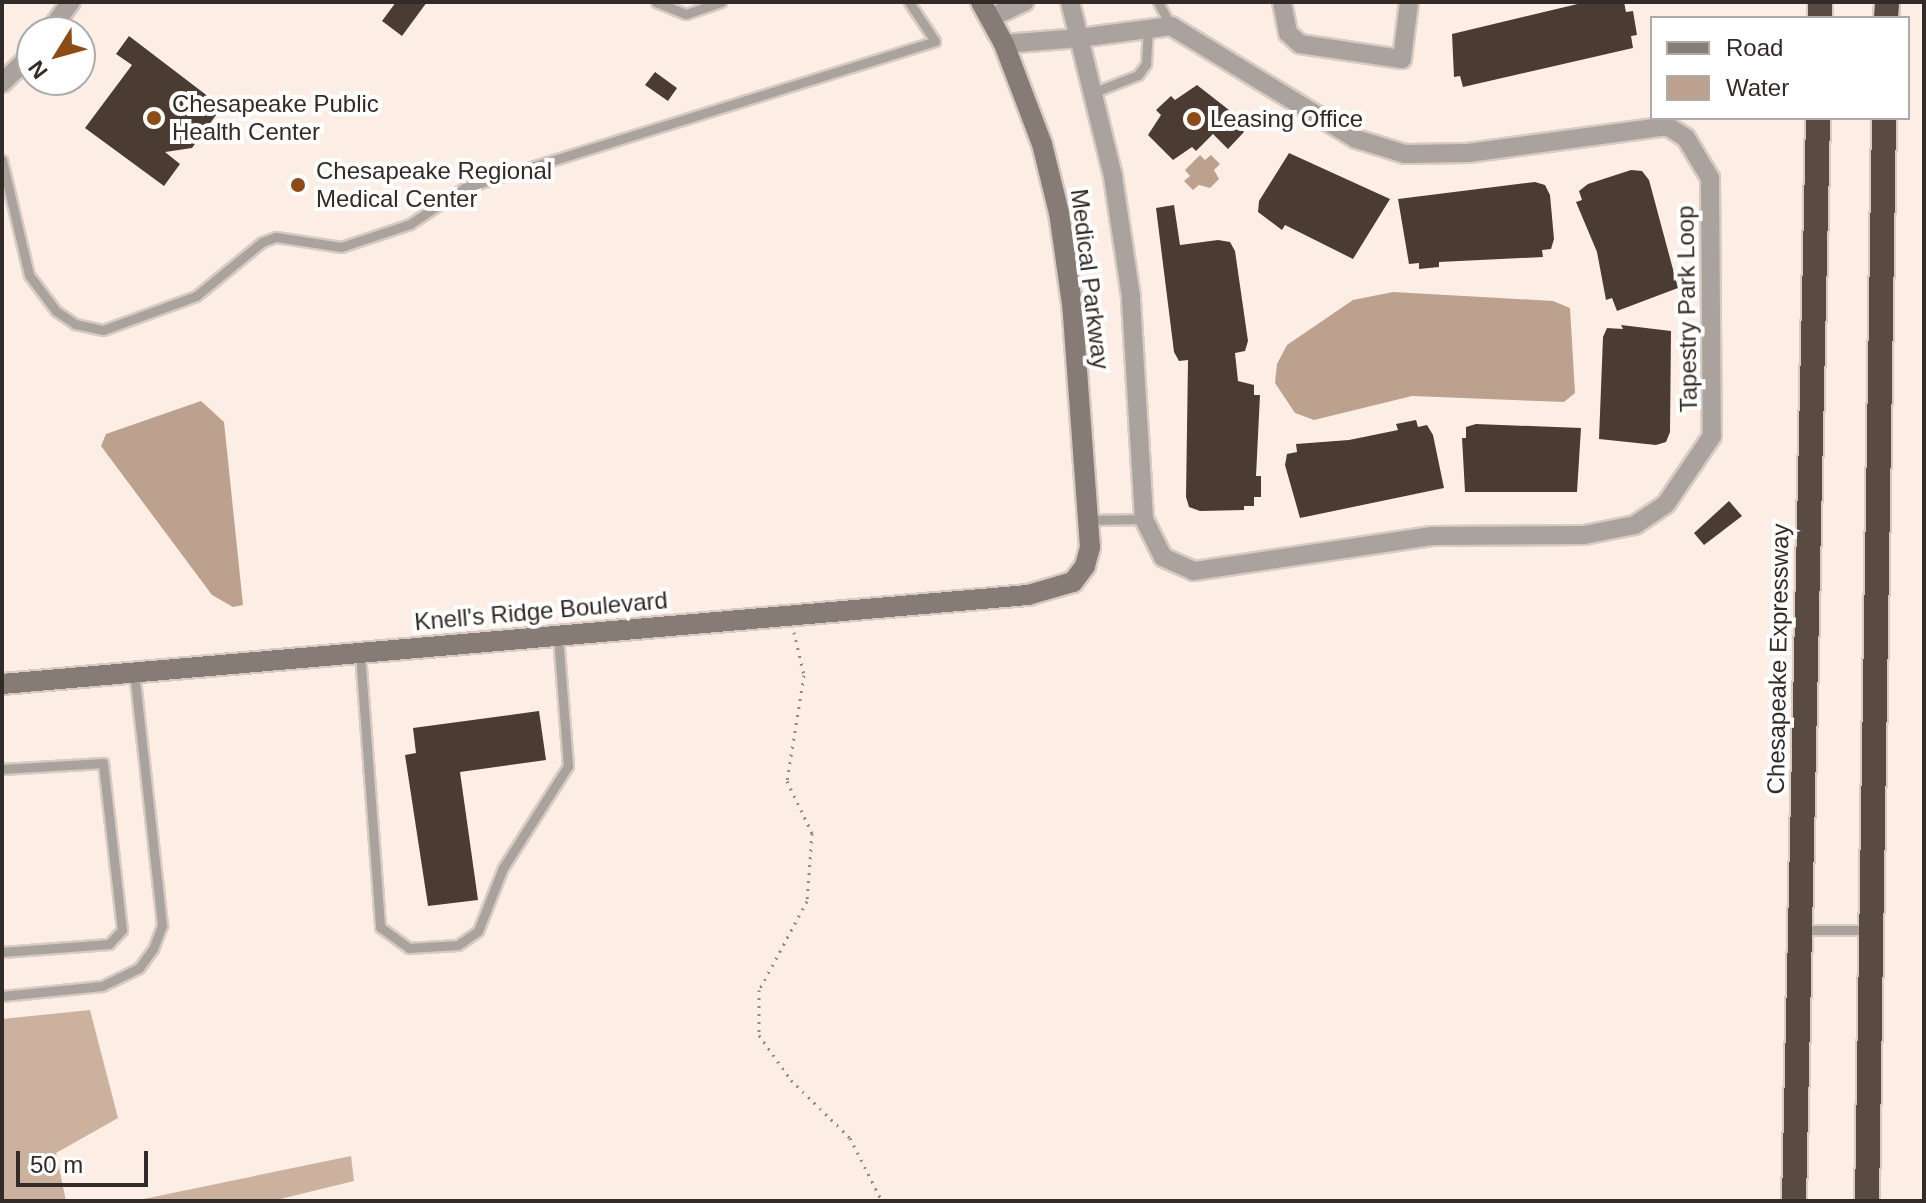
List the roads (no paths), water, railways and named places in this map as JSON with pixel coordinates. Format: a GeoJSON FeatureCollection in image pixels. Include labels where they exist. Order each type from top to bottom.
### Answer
{"type":"FeatureCollection","features":[{"type":"Feature","properties":{"kind":"highway","name":"Chesapeake Expressway"},"geometry":{"type":"LineString","coordinates":[[1794,1201],[1818,120]]}},
{"type":"Feature","properties":{"kind":"highway"},"geometry":{"type":"LineString","coordinates":[[1867,1201],[1884,120]]}},
{"type":"Feature","properties":{"kind":"street"},"geometry":{"type":"LineString","coordinates":[[985,10],[1025,2]]}},
{"type":"Feature","properties":{"kind":"street","name":"Tapestry Park Loop"},"geometry":{"type":"LineString","coordinates":[[1070,2],[1113,176],[1131,297],[1144,519],[1163,557],[1194,571],[1432,536],[1584,535],[1635,525],[1666,504],[1712,436],[1710,178],[1686,138],[1667,126],[1468,153],[1405,154],[1356,139],[1171,26]]}},
{"type":"Feature","properties":{"kind":"street"},"geometry":{"type":"LineString","coordinates":[[1282,2],[1288,33],[1300,44],[1402,59],[1409,2]]}},
{"type":"Feature","properties":{"kind":"street","name":"Medical Parkway"},"geometry":{"type":"LineString","coordinates":[[985,10],[1004,44],[1042,144],[1059,213],[1072,304],[1090,547],[1080,575]]}},
{"type":"Feature","properties":{"kind":"street"},"geometry":{"type":"LineString","coordinates":[[1004,44],[1171,26]]}},
{"type":"Feature","properties":{"kind":"street","name":"Knell's Ridge Boulevard"},"geometry":{"type":"LineString","coordinates":[[2,684],[1028,595],[1053,591],[1080,575]]}},
{"type":"Feature","properties":{"kind":"lane"},"geometry":{"type":"LineString","coordinates":[[656,2],[686,14],[721,2]]}},
{"type":"Feature","properties":{"kind":"lane"},"geometry":{"type":"LineString","coordinates":[[2,160],[29,275],[56,311],[75,324],[103,330],[196,296],[262,242],[276,237],[341,247],[410,224],[464,188],[935,41],[909,2]]}},
{"type":"Feature","properties":{"kind":"lane"},"geometry":{"type":"LineString","coordinates":[[1158,2],[1171,26]]}},
{"type":"Feature","properties":{"kind":"lane"},"geometry":{"type":"LineString","coordinates":[[1092,93],[1138,75],[1146,64],[1148,29]]}},
{"type":"Feature","properties":{"kind":"lane"},"geometry":{"type":"LineString","coordinates":[[1088,520],[1144,519]]}},
{"type":"Feature","properties":{"kind":"lane"},"geometry":{"type":"LineString","coordinates":[[360,653],[380,927],[409,948],[458,945],[478,931],[503,868],[568,766],[558,636]]}},
{"type":"Feature","properties":{"kind":"lane"},"geometry":{"type":"LineString","coordinates":[[2,996],[102,986],[139,968],[153,949],[162,925],[134,673]]}},
{"type":"Feature","properties":{"kind":"lane"},"geometry":{"type":"LineString","coordinates":[[2,769],[103,763],[122,930],[109,944],[2,952]]}},
{"type":"Feature","properties":{"kind":"lane"},"geometry":{"type":"LineString","coordinates":[[1800,930],[1872,930]]}},
{"type":"Feature","properties":{"kind":"water"},"geometry":{"type":"Polygon","coordinates":[[[1200,155],[1205,160],[1211,155],[1220,164],[1214,170],[1219,179],[1210,188],[1199,185],[1193,190],[1184,181],[1190,176],[1185,170],[1200,155]]]}},
{"type":"Feature","properties":{"kind":"water"},"geometry":{"type":"Polygon","coordinates":[[[1393,292],[1553,301],[1570,308],[1575,393],[1564,402],[1412,396],[1314,420],[1295,413],[1275,383],[1277,364],[1287,345],[1353,300],[1393,292]]]}},
{"type":"Feature","properties":{"kind":"water"},"geometry":{"type":"Polygon","coordinates":[[[201,401],[224,422],[243,605],[233,607],[212,595],[101,446],[106,434],[201,401]]]}},
{"type":"Feature","properties":{"kind":"place","name":"Chesapeake Public Health Center"},"geometry":{"type":"Point","coordinates":[154,118]}},
{"type":"Feature","properties":{"kind":"place","name":"Leasing Office"},"geometry":{"type":"Point","coordinates":[1194,119]}},
{"type":"Feature","properties":{"kind":"place","name":"Chesapeake Regional Medical Center"},"geometry":{"type":"Point","coordinates":[298,185]}}]}
